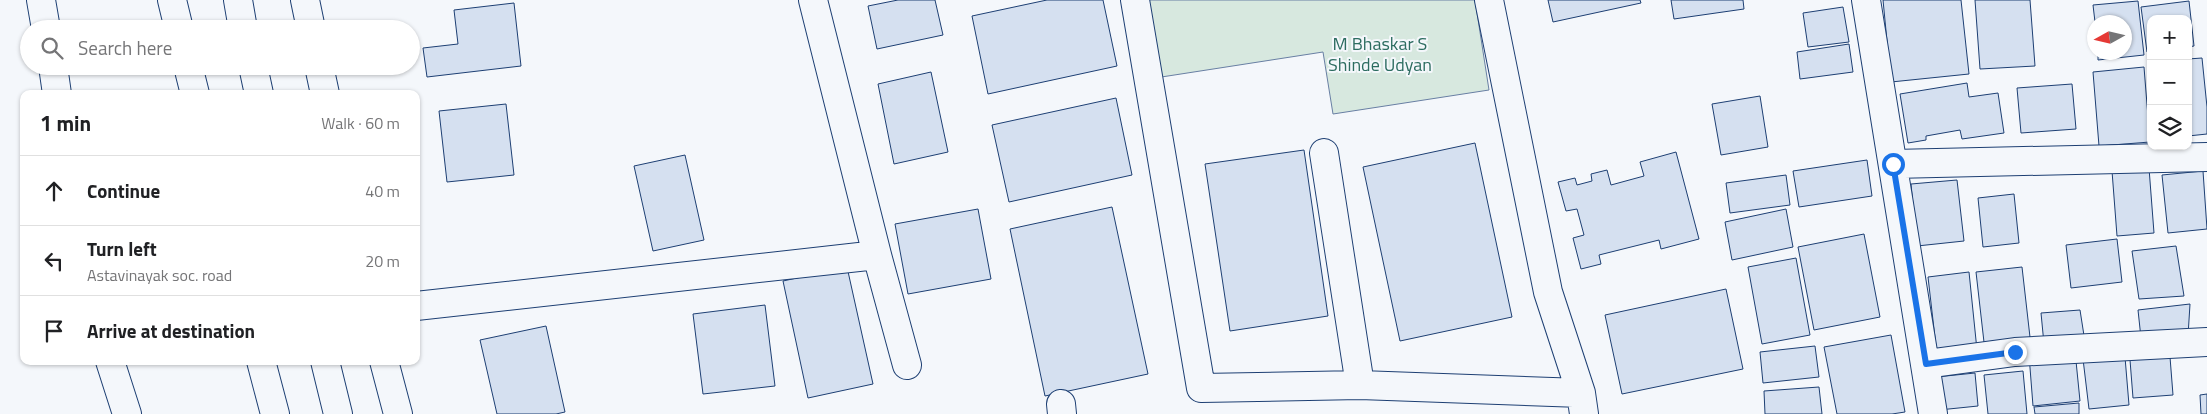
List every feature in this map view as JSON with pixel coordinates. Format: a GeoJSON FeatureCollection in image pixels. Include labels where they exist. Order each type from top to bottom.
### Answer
{"type":"FeatureCollection","features":[{"type":"Feature","properties":{"kind":"main road"},"geometry":{"type":"LineString","coordinates":[[41,0],[44,20]]}},
{"type":"Feature","properties":{"kind":"main road"},"geometry":{"type":"LineString","coordinates":[[172,0],[176,20]]}},
{"type":"Feature","properties":{"kind":"main road"},"geometry":{"type":"LineString","coordinates":[[238,0],[241,20]]}},
{"type":"Feature","properties":{"kind":"main road"},"geometry":{"type":"LineString","coordinates":[[305,0],[309,20]]}},
{"type":"Feature","properties":{"kind":"main road"},"geometry":{"type":"LineString","coordinates":[[812,0],[907,364]]}},
{"type":"Feature","properties":{"kind":"main road"},"geometry":{"type":"LineString","coordinates":[[1135,0],[1201,388],[1360,386],[1583,403],[1548,292],[1489,0]]}},
{"type":"Feature","properties":{"kind":"main road"},"geometry":{"type":"LineString","coordinates":[[1866,0],[1933,414]]}},
{"type":"Feature","properties":{"kind":"main road"},"geometry":{"type":"LineString","coordinates":[[55,75],[57,90]]}},
{"type":"Feature","properties":{"kind":"main road"},"geometry":{"type":"LineString","coordinates":[[190,75],[193,90]]}},
{"type":"Feature","properties":{"kind":"main road"},"geometry":{"type":"LineString","coordinates":[[255,75],[258,90]]}},
{"type":"Feature","properties":{"kind":"main road"},"geometry":{"type":"LineString","coordinates":[[321,75],[324,90]]}},
{"type":"Feature","properties":{"kind":"main road"},"geometry":{"type":"LineString","coordinates":[[1324,153],[1360,386]]}},
{"type":"Feature","properties":{"kind":"main road"},"geometry":{"type":"LineString","coordinates":[[1893,164],[2207,158]]}},
{"type":"Feature","properties":{"kind":"main road"},"geometry":{"type":"LineString","coordinates":[[420,306],[877,254]]}},
{"type":"Feature","properties":{"kind":"main road"},"geometry":{"type":"LineString","coordinates":[[1926,364],[2015,352],[2207,342]]}},
{"type":"Feature","properties":{"kind":"main road"},"geometry":{"type":"LineString","coordinates":[[111,365],[127,414]]}},
{"type":"Feature","properties":{"kind":"main road"},"geometry":{"type":"LineString","coordinates":[[262,365],[275,414]]}},
{"type":"Feature","properties":{"kind":"main road"},"geometry":{"type":"LineString","coordinates":[[326,365],[338,414]]}},
{"type":"Feature","properties":{"kind":"main road"},"geometry":{"type":"LineString","coordinates":[[385,365],[398,414]]}},
{"type":"Feature","properties":{"kind":"green space","name":"M Bhaskar S Shinde Udyan"},"geometry":{"type":"Polygon","coordinates":[[[1143,0],[1475,0],[1489,90],[1333,114],[1323,52],[1155,78],[1143,0]]]}},
{"type":"Feature","properties":{"kind":"building"},"geometry":{"type":"Polygon","coordinates":[[[898,0],[935,0],[943,35],[877,49],[868,6],[898,0]]]}},
{"type":"Feature","properties":{"kind":"building"},"geometry":{"type":"Polygon","coordinates":[[[1047,0],[1103,0],[1117,66],[988,94],[972,16],[1047,0]]]}},
{"type":"Feature","properties":{"kind":"building"},"geometry":{"type":"Polygon","coordinates":[[[1548,0],[1640,0],[1641,3],[1553,22],[1548,0]]]}},
{"type":"Feature","properties":{"kind":"building"},"geometry":{"type":"Polygon","coordinates":[[[1671,0],[1743,0],[1744,9],[1674,19],[1671,0]]]}},
{"type":"Feature","properties":{"kind":"building"},"geometry":{"type":"Polygon","coordinates":[[[1883,0],[1961,0],[1969,74],[1891,82],[1883,0]]]}},
{"type":"Feature","properties":{"kind":"building"},"geometry":{"type":"Polygon","coordinates":[[[1975,0],[2030,0],[2035,66],[1980,69],[1975,0]]]}},
{"type":"Feature","properties":{"kind":"building"},"geometry":{"type":"Polygon","coordinates":[[[2138,1],[2144,55],[2132,56],[2132,15],[2094,15],[2093,5],[2138,1]]]}},
{"type":"Feature","properties":{"kind":"building"},"geometry":{"type":"Polygon","coordinates":[[[2189,1],[2191,15],[2147,15],[2147,52],[2141,7],[2189,1]]]}},
{"type":"Feature","properties":{"kind":"building"},"geometry":{"type":"Polygon","coordinates":[[[514,3],[521,66],[427,77],[423,48],[458,44],[454,10],[514,3]]]}},
{"type":"Feature","properties":{"kind":"building"},"geometry":{"type":"Polygon","coordinates":[[[1843,7],[1849,42],[1808,47],[1803,13],[1843,7]]]}},
{"type":"Feature","properties":{"kind":"building"},"geometry":{"type":"Polygon","coordinates":[[[2192,28],[2194,46],[2192,46],[2192,28]]]}},
{"type":"Feature","properties":{"kind":"building"},"geometry":{"type":"Polygon","coordinates":[[[1849,44],[1853,72],[1800,79],[1797,52],[1849,44]]]}},
{"type":"Feature","properties":{"kind":"building"},"geometry":{"type":"Polygon","coordinates":[[[2202,58],[2207,107],[2207,134],[2192,136],[2192,60],[2202,58]]]}},
{"type":"Feature","properties":{"kind":"building"},"geometry":{"type":"Polygon","coordinates":[[[2144,67],[2147,104],[2147,142],[2099,146],[2093,72],[2144,67]]]}},
{"type":"Feature","properties":{"kind":"building"},"geometry":{"type":"Polygon","coordinates":[[[931,72],[948,152],[894,164],[878,84],[931,72]]]}},
{"type":"Feature","properties":{"kind":"building"},"geometry":{"type":"Polygon","coordinates":[[[1967,83],[1969,97],[1998,93],[2004,133],[1962,139],[1960,130],[1926,136],[1926,140],[1908,143],[1900,94],[1967,83]]]}},
{"type":"Feature","properties":{"kind":"building"},"geometry":{"type":"Polygon","coordinates":[[[2072,84],[2076,129],[2021,133],[2017,88],[2072,84]]]}},
{"type":"Feature","properties":{"kind":"building"},"geometry":{"type":"Polygon","coordinates":[[[1760,96],[1768,147],[1721,155],[1712,104],[1760,96]]]}},
{"type":"Feature","properties":{"kind":"building"},"geometry":{"type":"Polygon","coordinates":[[[1116,98],[1132,175],[1009,202],[992,125],[1116,98]]]}},
{"type":"Feature","properties":{"kind":"building"},"geometry":{"type":"Polygon","coordinates":[[[506,104],[514,175],[447,182],[439,111],[506,104]]]}},
{"type":"Feature","properties":{"kind":"building"},"geometry":{"type":"Polygon","coordinates":[[[1475,143],[1512,317],[1400,341],[1363,167],[1475,143]]]}},
{"type":"Feature","properties":{"kind":"building"},"geometry":{"type":"Polygon","coordinates":[[[1304,150],[1328,316],[1230,331],[1205,164],[1304,150]]]}},
{"type":"Feature","properties":{"kind":"building"},"geometry":{"type":"Polygon","coordinates":[[[1676,152],[1699,239],[1661,249],[1659,240],[1599,255],[1601,264],[1581,269],[1573,238],[1584,235],[1577,209],[1566,211],[1558,182],[1575,178],[1577,185],[1592,181],[1591,174],[1607,170],[1611,185],[1644,176],[1640,162],[1676,152]]]}},
{"type":"Feature","properties":{"kind":"building"},"geometry":{"type":"Polygon","coordinates":[[[685,155],[704,240],[653,251],[634,166],[685,155]]]}},
{"type":"Feature","properties":{"kind":"building"},"geometry":{"type":"Polygon","coordinates":[[[1867,160],[1872,196],[1799,207],[1793,171],[1867,160]]]}},
{"type":"Feature","properties":{"kind":"building"},"geometry":{"type":"Polygon","coordinates":[[[2149,168],[2154,233],[2117,236],[2112,171],[2149,168]]]}},
{"type":"Feature","properties":{"kind":"building"},"geometry":{"type":"Polygon","coordinates":[[[2203,171],[2207,229],[2168,233],[2162,175],[2203,171]]]}},
{"type":"Feature","properties":{"kind":"building"},"geometry":{"type":"Polygon","coordinates":[[[1786,175],[1790,205],[1730,213],[1726,183],[1786,175]]]}},
{"type":"Feature","properties":{"kind":"building"},"geometry":{"type":"Polygon","coordinates":[[[1957,180],[1964,241],[1917,246],[1911,184],[1957,180]]]}},
{"type":"Feature","properties":{"kind":"building"},"geometry":{"type":"Polygon","coordinates":[[[2014,194],[2019,243],[1983,247],[1978,198],[2014,194]]]}},
{"type":"Feature","properties":{"kind":"building"},"geometry":{"type":"Polygon","coordinates":[[[1112,207],[1148,374],[1045,396],[1010,229],[1112,207]]]}},
{"type":"Feature","properties":{"kind":"building"},"geometry":{"type":"Polygon","coordinates":[[[978,209],[991,279],[908,294],[895,224],[978,209]]]}},
{"type":"Feature","properties":{"kind":"building"},"geometry":{"type":"Polygon","coordinates":[[[1786,209],[1793,247],[1732,260],[1725,222],[1786,209]]]}},
{"type":"Feature","properties":{"kind":"building"},"geometry":{"type":"Polygon","coordinates":[[[1864,234],[1880,317],[1814,330],[1798,247],[1864,234]]]}},
{"type":"Feature","properties":{"kind":"building"},"geometry":{"type":"Polygon","coordinates":[[[2117,239],[2122,282],[2071,288],[2066,245],[2117,239]]]}},
{"type":"Feature","properties":{"kind":"building"},"geometry":{"type":"Polygon","coordinates":[[[2176,246],[2184,296],[2139,299],[2132,251],[2176,246]]]}},
{"type":"Feature","properties":{"kind":"building"},"geometry":{"type":"Polygon","coordinates":[[[1796,258],[1810,335],[1762,344],[1748,267],[1796,258]]]}},
{"type":"Feature","properties":{"kind":"building"},"geometry":{"type":"Polygon","coordinates":[[[847,267],[873,384],[808,398],[783,281],[847,267]]]}},
{"type":"Feature","properties":{"kind":"building"},"geometry":{"type":"Polygon","coordinates":[[[2022,267],[2031,346],[1985,351],[1976,272],[2022,267]]]}},
{"type":"Feature","properties":{"kind":"building"},"geometry":{"type":"Polygon","coordinates":[[[1969,272],[1977,350],[1937,355],[1928,277],[1969,272]]]}},
{"type":"Feature","properties":{"kind":"building"},"geometry":{"type":"Polygon","coordinates":[[[1726,289],[1743,369],[1622,394],[1605,315],[1726,289]]]}},
{"type":"Feature","properties":{"kind":"building"},"geometry":{"type":"Polygon","coordinates":[[[2190,304],[2188,336],[2141,338],[2138,310],[2190,304]]]}},
{"type":"Feature","properties":{"kind":"building"},"geometry":{"type":"Polygon","coordinates":[[[765,305],[775,386],[703,394],[693,314],[765,305]]]}},
{"type":"Feature","properties":{"kind":"building"},"geometry":{"type":"Polygon","coordinates":[[[2080,310],[2085,342],[2044,344],[2041,313],[2080,310]]]}},
{"type":"Feature","properties":{"kind":"building"},"geometry":{"type":"Polygon","coordinates":[[[546,326],[565,412],[556,414],[497,414],[480,340],[546,326]]]}},
{"type":"Feature","properties":{"kind":"building"},"geometry":{"type":"Polygon","coordinates":[[[1891,335],[1905,412],[1892,414],[1837,414],[1824,347],[1891,335]]]}},
{"type":"Feature","properties":{"kind":"building"},"geometry":{"type":"Polygon","coordinates":[[[1815,346],[1819,377],[1763,383],[1760,352],[1815,346]]]}},
{"type":"Feature","properties":{"kind":"building"},"geometry":{"type":"Polygon","coordinates":[[[2075,351],[2080,401],[2033,406],[2029,355],[2075,351]]]}},
{"type":"Feature","properties":{"kind":"building"},"geometry":{"type":"Polygon","coordinates":[[[2125,357],[2129,405],[2089,409],[2083,359],[2125,357]]]}},
{"type":"Feature","properties":{"kind":"building"},"geometry":{"type":"Polygon","coordinates":[[[2170,357],[2173,395],[2133,398],[2130,360],[2170,357]]]}},
{"type":"Feature","properties":{"kind":"building"},"geometry":{"type":"Polygon","coordinates":[[[2023,371],[2027,414],[1988,414],[1984,375],[2023,371]]]}},
{"type":"Feature","properties":{"kind":"building"},"geometry":{"type":"Polygon","coordinates":[[[1975,373],[1978,406],[1939,410],[1936,377],[1975,373]]]}},
{"type":"Feature","properties":{"kind":"building"},"geometry":{"type":"Polygon","coordinates":[[[1819,387],[1822,414],[1765,414],[1764,391],[1819,387]]]}},
{"type":"Feature","properties":{"kind":"building"},"geometry":{"type":"Polygon","coordinates":[[[2207,394],[2207,414],[2201,414],[2200,395],[2207,394]]]}},
{"type":"Feature","properties":{"kind":"building"},"geometry":{"type":"Polygon","coordinates":[[[2079,403],[2079,414],[2035,414],[2034,407],[2079,403]]]}},
{"type":"Feature","properties":{"kind":"route"},"geometry":{"type":"LineString","coordinates":[[1893,164],[1926,364],[2015,352]]}}]}
